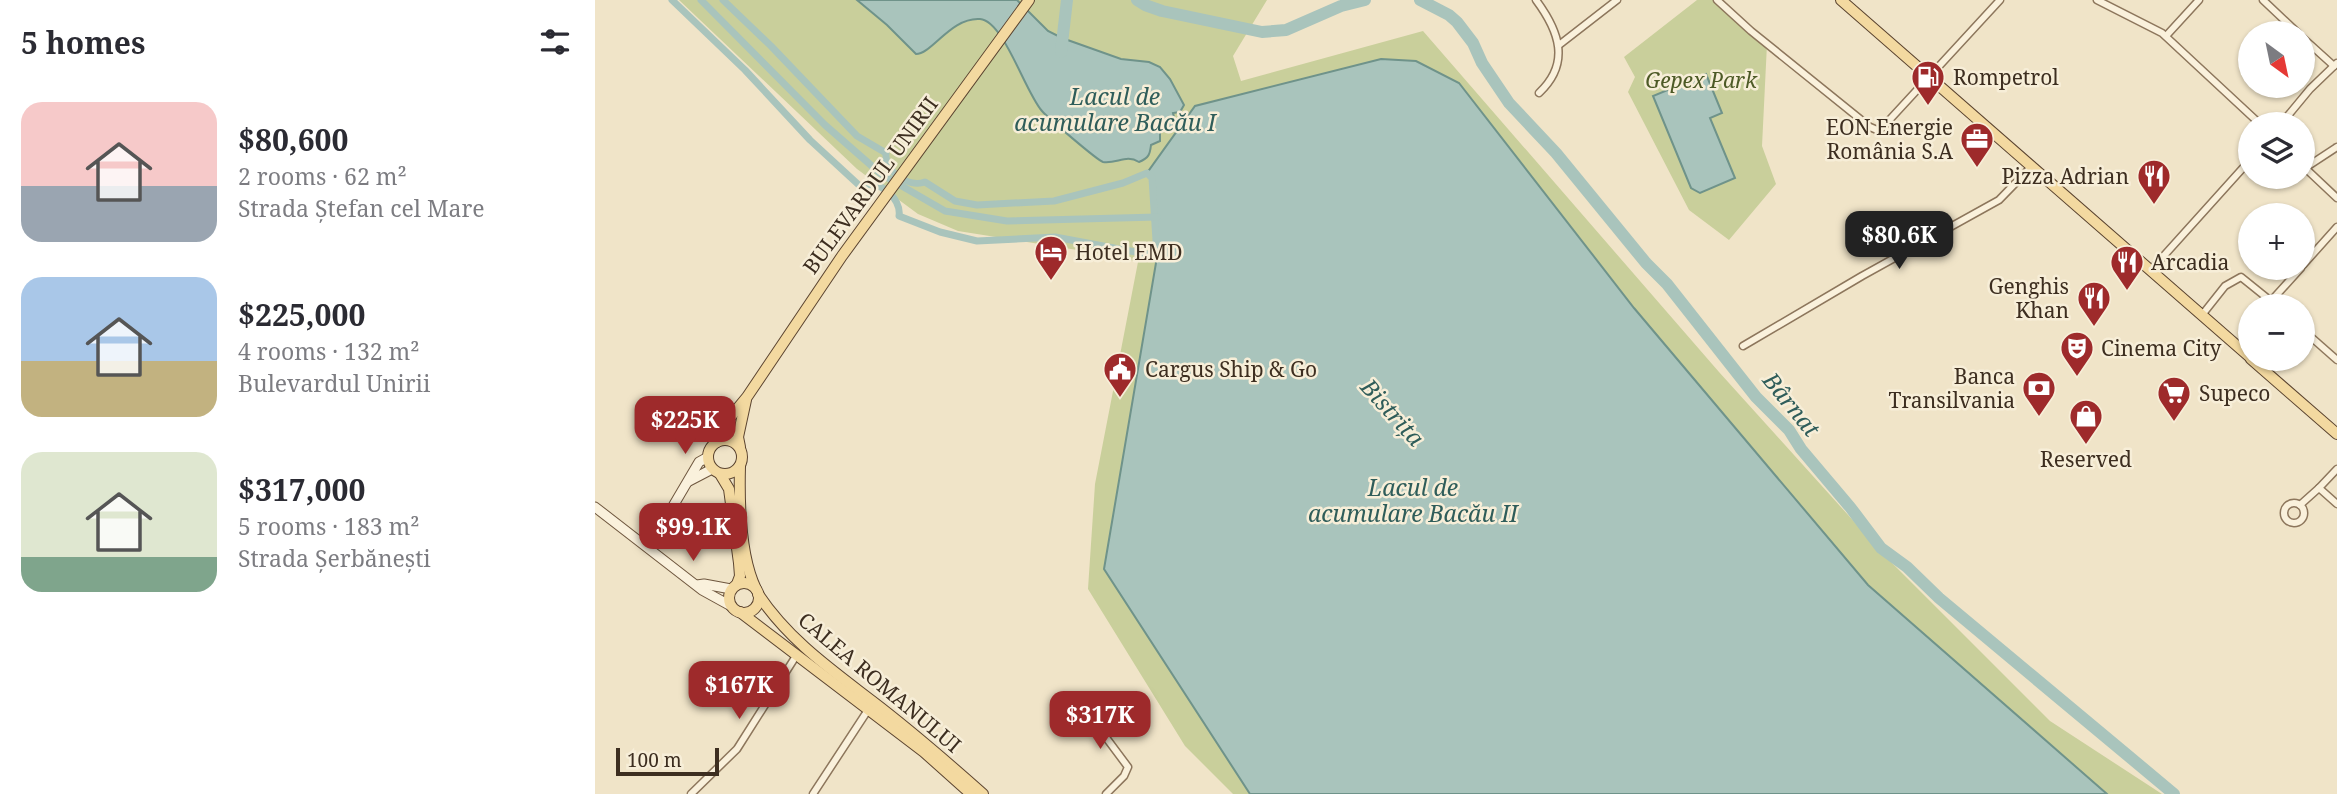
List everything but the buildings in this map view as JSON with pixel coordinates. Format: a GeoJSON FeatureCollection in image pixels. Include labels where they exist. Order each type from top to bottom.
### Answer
{"type":"FeatureCollection","features":[{"type":"Feature","properties":{"kind":"main road","name":"BULEVARDUL UNIRII"},"geometry":{"type":"LineString","coordinates":[[717,442],[728,420],[747,397],[884,197],[1029,0]]}},
{"type":"Feature","properties":{"kind":"main road"},"geometry":{"type":"LineString","coordinates":[[1841,0],[2238,347]]}},
{"type":"Feature","properties":{"kind":"main road"},"geometry":{"type":"LineString","coordinates":[[2266,371],[2337,434]]}},
{"type":"Feature","properties":{"kind":"main road","name":"BULEVARDUL UNIRII"},"geometry":{"type":"LineString","coordinates":[[740,447],[738,437],[747,397]]}},
{"type":"Feature","properties":{"kind":"main road"},"geometry":{"type":"LineString","coordinates":[[687,482],[716,471],[731,473],[740,466],[743,457],[740,447],[732,441],[717,442],[709,451],[708,457],[716,471],[729,489],[739,563],[734,587],[729,598],[735,609],[750,611],[754,608],[757,592],[748,583],[734,587],[697,585]]}},
{"type":"Feature","properties":{"kind":"main road"},"geometry":{"type":"LineString","coordinates":[[649,547],[699,462],[708,457]]}},
{"type":"Feature","properties":{"kind":"main road","name":"CALEA ROMANULUI"},"geometry":{"type":"LineString","coordinates":[[740,466],[739,495],[747,564],[757,592],[775,618],[799,652],[868,710],[924,752],[971,794]]}},
{"type":"Feature","properties":{"kind":"main road","name":"CALEA ROMANULUI"},"geometry":{"type":"LineString","coordinates":[[595,507],[697,585],[799,652],[930,746],[983,794]]}},
{"type":"Feature","properties":{"kind":"street"},"geometry":{"type":"LineString","coordinates":[[1536,0],[1551,23],[1559,45],[1555,74],[1539,93]]}},
{"type":"Feature","properties":{"kind":"street"},"geometry":{"type":"LineString","coordinates":[[1559,45],[1617,0]]}},
{"type":"Feature","properties":{"kind":"street"},"geometry":{"type":"LineString","coordinates":[[1717,0],[1877,130],[1882,128],[2000,0]]}},
{"type":"Feature","properties":{"kind":"street"},"geometry":{"type":"LineString","coordinates":[[1724,7],[1731,0]]}},
{"type":"Feature","properties":{"kind":"street"},"geometry":{"type":"LineString","coordinates":[[2097,0],[2166,36],[2247,112]]}},
{"type":"Feature","properties":{"kind":"street"},"geometry":{"type":"LineString","coordinates":[[2166,36],[2199,0]]}},
{"type":"Feature","properties":{"kind":"street"},"geometry":{"type":"LineString","coordinates":[[2263,0],[2285,21]]}},
{"type":"Feature","properties":{"kind":"street"},"geometry":{"type":"LineString","coordinates":[[2292,112],[2335,65],[2315,48]]}},
{"type":"Feature","properties":{"kind":"street"},"geometry":{"type":"LineString","coordinates":[[2315,160],[2337,147]]}},
{"type":"Feature","properties":{"kind":"street"},"geometry":{"type":"LineString","coordinates":[[1743,346],[1999,200],[2032,166]]}},
{"type":"Feature","properties":{"kind":"street"},"geometry":{"type":"LineString","coordinates":[[2151,270],[2238,173]]}},
{"type":"Feature","properties":{"kind":"street"},"geometry":{"type":"LineString","coordinates":[[2315,177],[2337,198]]}},
{"type":"Feature","properties":{"kind":"street"},"geometry":{"type":"LineString","coordinates":[[2315,252],[2337,227]]}},
{"type":"Feature","properties":{"kind":"street"},"geometry":{"type":"LineString","coordinates":[[2202,316],[2225,286],[2235,279],[2241,277],[2262,294]]}},
{"type":"Feature","properties":{"kind":"street"},"geometry":{"type":"LineString","coordinates":[[2282,294],[2292,280]]}},
{"type":"Feature","properties":{"kind":"street"},"geometry":{"type":"LineString","coordinates":[[2315,341],[2337,360]]}},
{"type":"Feature","properties":{"kind":"street"},"geometry":{"type":"LineString","coordinates":[[2301,505],[2337,469]]}},
{"type":"Feature","properties":{"kind":"street"},"geometry":{"type":"LineString","coordinates":[[2322,485],[2337,504]]}},
{"type":"Feature","properties":{"kind":"street"},"geometry":{"type":"LineString","coordinates":[[691,794],[737,749],[799,652]]}},
{"type":"Feature","properties":{"kind":"street"},"geometry":{"type":"LineString","coordinates":[[1084,708],[1128,767],[1128,771],[1106,794]]}},
{"type":"Feature","properties":{"kind":"street"},"geometry":{"type":"LineString","coordinates":[[813,794],[868,710]]}},
{"type":"Feature","properties":{"kind":"green space","name":"Lacul de acumulare Bacău II"},"geometry":{"type":"Polygon","coordinates":[[[679,0],[1267,0],[1233,56],[1241,81],[1423,31],[1719,372],[1886,557],[2050,721],[2162,794],[1233,794],[1185,746],[1088,589],[1095,484],[1138,262],[958,231],[918,214],[857,169],[679,0]]]}},
{"type":"Feature","properties":{"kind":"green space","name":"Gepex Park"},"geometry":{"type":"Polygon","coordinates":[[[1697,0],[1718,0],[1767,44],[1762,146],[1776,184],[1729,240],[1689,210],[1628,92],[1635,77],[1624,57],[1697,0]]]}},
{"type":"Feature","properties":{"kind":"water","name":"Lacul de acumulare Bacău I"},"geometry":{"type":"Polygon","coordinates":[[[857,0],[1017,0],[1048,31],[1062,38],[1121,59],[1149,62],[1160,67],[1184,105],[1180,112],[1173,113],[1175,121],[1172,128],[1160,130],[1160,141],[1151,145],[1145,159],[1139,162],[1126,159],[1103,162],[1042,111],[1006,44],[989,23],[980,19],[960,24],[929,48],[916,54],[857,0]]]}},
{"type":"Feature","properties":{"kind":"water","name":"Lacul de acumulare Bacău II"},"geometry":{"type":"Polygon","coordinates":[[[1381,59],[1416,61],[1459,83],[1634,308],[1868,585],[2107,794],[1250,794],[1104,569],[1157,257],[1152,178],[1147,173],[1195,106],[1381,59]]]}},
{"type":"Feature","properties":{"kind":"water"},"geometry":{"type":"Polygon","coordinates":[[[1706,74],[1722,113],[1710,118],[1735,178],[1700,193],[1691,188],[1653,96],[1706,74]]]}},
{"type":"Feature","properties":{"kind":"waterway"},"geometry":{"type":"LineString","coordinates":[[672,0],[745,70],[810,140],[861,187],[874,185],[893,196],[897,202],[899,216],[940,232],[977,241],[1055,237],[1157,256],[1152,178],[1147,173],[1123,183],[1054,201],[977,205],[955,201],[925,182],[911,183],[893,172],[886,160],[886,153],[857,136],[723,0]]}},
{"type":"Feature","properties":{"kind":"waterway"},"geometry":{"type":"LineString","coordinates":[[701,0],[825,125],[881,174],[945,211],[1007,221],[1157,217]]}},
{"type":"Feature","properties":{"kind":"waterway","name":"Bârnat"},"geometry":{"type":"LineString","coordinates":[[1061,52],[1067,0]]}},
{"type":"Feature","properties":{"kind":"waterway","name":"Bârnat"},"geometry":{"type":"LineString","coordinates":[[1137,0],[1162,11],[1262,32],[1286,30],[1341,6],[1365,0]]}},
{"type":"Feature","properties":{"kind":"waterway","name":"Bârnat"},"geometry":{"type":"LineString","coordinates":[[1420,0],[1457,22],[1473,43],[1482,63],[1509,103],[1556,153],[1646,263],[1667,284],[1756,397],[1789,430],[1801,449],[1881,548],[1907,567],[1939,598],[2174,794]]}},
{"type":"Feature","properties":{"kind":"place","name":"Rompetrol"},"geometry":{"type":"Point","coordinates":[1928,107]}},
{"type":"Feature","properties":{"kind":"place","name":"EON Energie România S.A"},"geometry":{"type":"Point","coordinates":[1977,169]}},
{"type":"Feature","properties":{"kind":"place","name":"Pizza Adrian"},"geometry":{"type":"Point","coordinates":[2154,206]}},
{"type":"Feature","properties":{"kind":"place","name":"Hotel EMD"},"geometry":{"type":"Point","coordinates":[1051,282]}},
{"type":"Feature","properties":{"kind":"place","name":"Arcadia"},"geometry":{"type":"Point","coordinates":[2127,292]}},
{"type":"Feature","properties":{"kind":"place","name":"Genghis Khan"},"geometry":{"type":"Point","coordinates":[2094,328]}},
{"type":"Feature","properties":{"kind":"place","name":"Cinema City"},"geometry":{"type":"Point","coordinates":[2077,378]}},
{"type":"Feature","properties":{"kind":"place","name":"Cargus Ship & Go"},"geometry":{"type":"Point","coordinates":[1120,399]}},
{"type":"Feature","properties":{"kind":"place","name":"Banca Transilvania"},"geometry":{"type":"Point","coordinates":[2039,418]}},
{"type":"Feature","properties":{"kind":"place","name":"Supeco"},"geometry":{"type":"Point","coordinates":[2174,423]}},
{"type":"Feature","properties":{"kind":"place","name":"Reserved"},"geometry":{"type":"Point","coordinates":[2086,446]}},
{"type":"Feature","properties":{"kind":"water label","name":"Bistrița"},"geometry":{"type":"Point","coordinates":[1393,412]}}]}
